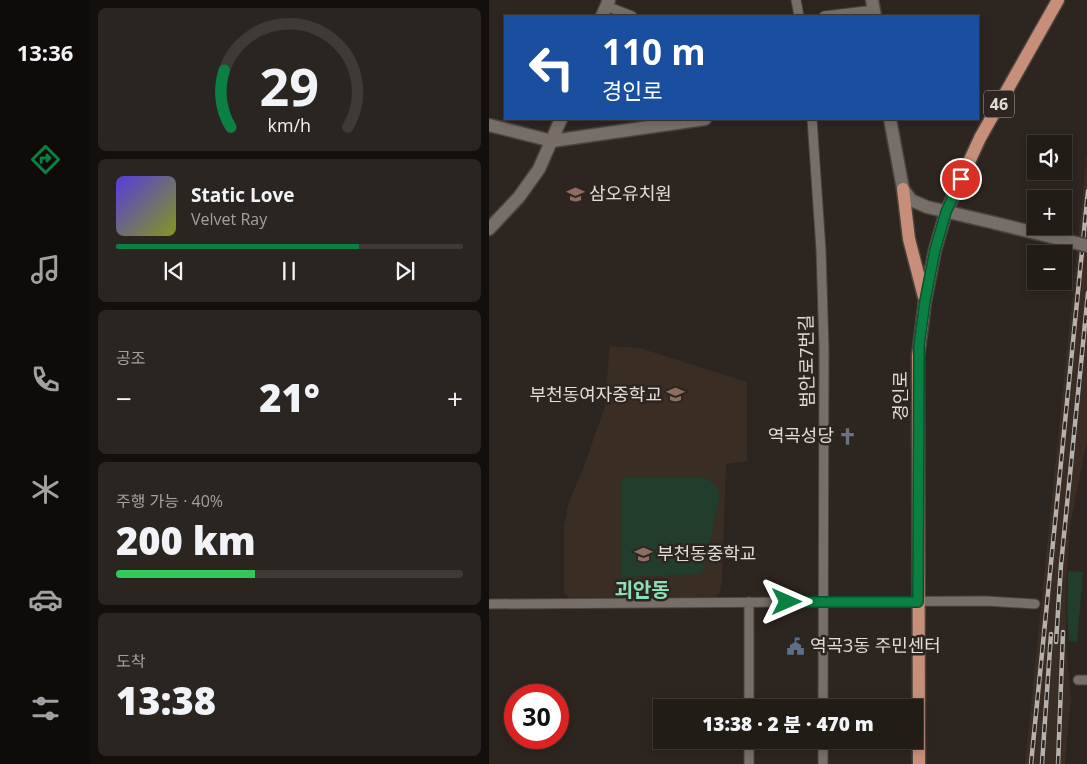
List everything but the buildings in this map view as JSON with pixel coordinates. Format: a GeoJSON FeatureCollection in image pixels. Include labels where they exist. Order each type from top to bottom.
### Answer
{"type":"FeatureCollection","features":[{"type":"Feature","properties":{"kind":"main road","name":"경인로"},"geometry":{"type":"LineString","coordinates":[[919,764],[918,356],[925,301],[935,250],[946,212],[980,138],[1058,0]]}},
{"type":"Feature","properties":{"kind":"main road"},"geometry":{"type":"LineString","coordinates":[[903,189],[909,239],[925,301]]}},
{"type":"Feature","properties":{"kind":"street"},"geometry":{"type":"LineString","coordinates":[[797,0],[799,15]]}},
{"type":"Feature","properties":{"kind":"street"},"geometry":{"type":"LineString","coordinates":[[606,8],[629,15]]}},
{"type":"Feature","properties":{"kind":"street"},"geometry":{"type":"LineString","coordinates":[[831,15],[874,9]]}},
{"type":"Feature","properties":{"kind":"street"},"geometry":{"type":"LineString","coordinates":[[489,229],[519,197],[539,169],[561,120]]}},
{"type":"Feature","properties":{"kind":"street"},"geometry":{"type":"LineString","coordinates":[[489,125],[552,141],[698,120]]}},
{"type":"Feature","properties":{"kind":"street","name":"범안로7번길"},"geometry":{"type":"LineString","coordinates":[[812,120],[821,250],[824,349],[825,603],[823,699]]}},
{"type":"Feature","properties":{"kind":"street"},"geometry":{"type":"LineString","coordinates":[[890,120],[903,189],[911,200],[918,204],[946,212],[1087,246]]}},
{"type":"Feature","properties":{"kind":"street"},"geometry":{"type":"LineString","coordinates":[[489,604],[986,601],[1035,604]]}},
{"type":"Feature","properties":{"kind":"street"},"geometry":{"type":"LineString","coordinates":[[749,602],[749,699]]}},
{"type":"Feature","properties":{"kind":"street"},"geometry":{"type":"LineString","coordinates":[[749,749],[749,764]]}},
{"type":"Feature","properties":{"kind":"street"},"geometry":{"type":"LineString","coordinates":[[823,749],[823,764]]}},
{"type":"Feature","properties":{"kind":"shaded area"},"geometry":{"type":"Polygon","coordinates":[[[1087,152],[1088,436],[1071,521],[1066,585],[1066,644],[1071,697],[1065,764],[1025,764],[1087,152]]]}},
{"type":"Feature","properties":{"kind":"shaded area"},"geometry":{"type":"Polygon","coordinates":[[[610,346],[640,348],[747,382],[747,461],[726,464],[722,581],[720,593],[715,597],[570,598],[564,594],[564,528],[568,504],[604,409],[610,346]]]}},
{"type":"Feature","properties":{"kind":"green space"},"geometry":{"type":"Polygon","coordinates":[[[621,478],[706,478],[718,488],[719,498],[705,564],[700,574],[621,577],[621,478]]]}},
{"type":"Feature","properties":{"kind":"green space"},"geometry":{"type":"Polygon","coordinates":[[[1068,571],[1083,572],[1077,642],[1069,641],[1067,609],[1068,571]]]}},
{"type":"Feature","properties":{"kind":"railway"},"geometry":{"type":"LineString","coordinates":[[1031,764],[1088,191]]}},
{"type":"Feature","properties":{"kind":"railway"},"geometry":{"type":"LineString","coordinates":[[1056,642],[1061,565],[1088,293]]}},
{"type":"Feature","properties":{"kind":"railway"},"geometry":{"type":"LineString","coordinates":[[1058,764],[1063,632]]}},
{"type":"Feature","properties":{"kind":"railway"},"geometry":{"type":"LineString","coordinates":[[1042,764],[1051,634]]}},
{"type":"Feature","properties":{"kind":"place","name":"삼오유치원"},"geometry":{"type":"Point","coordinates":[575,194]}},
{"type":"Feature","properties":{"kind":"place","name":"부천동여자중학교"},"geometry":{"type":"Point","coordinates":[676,395]}},
{"type":"Feature","properties":{"kind":"place","name":"역곡성당"},"geometry":{"type":"Point","coordinates":[848,436]}},
{"type":"Feature","properties":{"kind":"place","name":"부천동중학교"},"geometry":{"type":"Point","coordinates":[643,554]}},
{"type":"Feature","properties":{"kind":"place","name":"역곡3동 주민센터"},"geometry":{"type":"Point","coordinates":[796,646]}},
{"type":"Feature","properties":{"kind":"district","name":"괴안동"},"geometry":{"type":"Point","coordinates":[642,590]}},
{"type":"Feature","properties":{"kind":"route"},"geometry":{"type":"LineString","coordinates":[[787,602],[918,602],[919,346],[935,250],[946,212],[961,179]]}}]}
